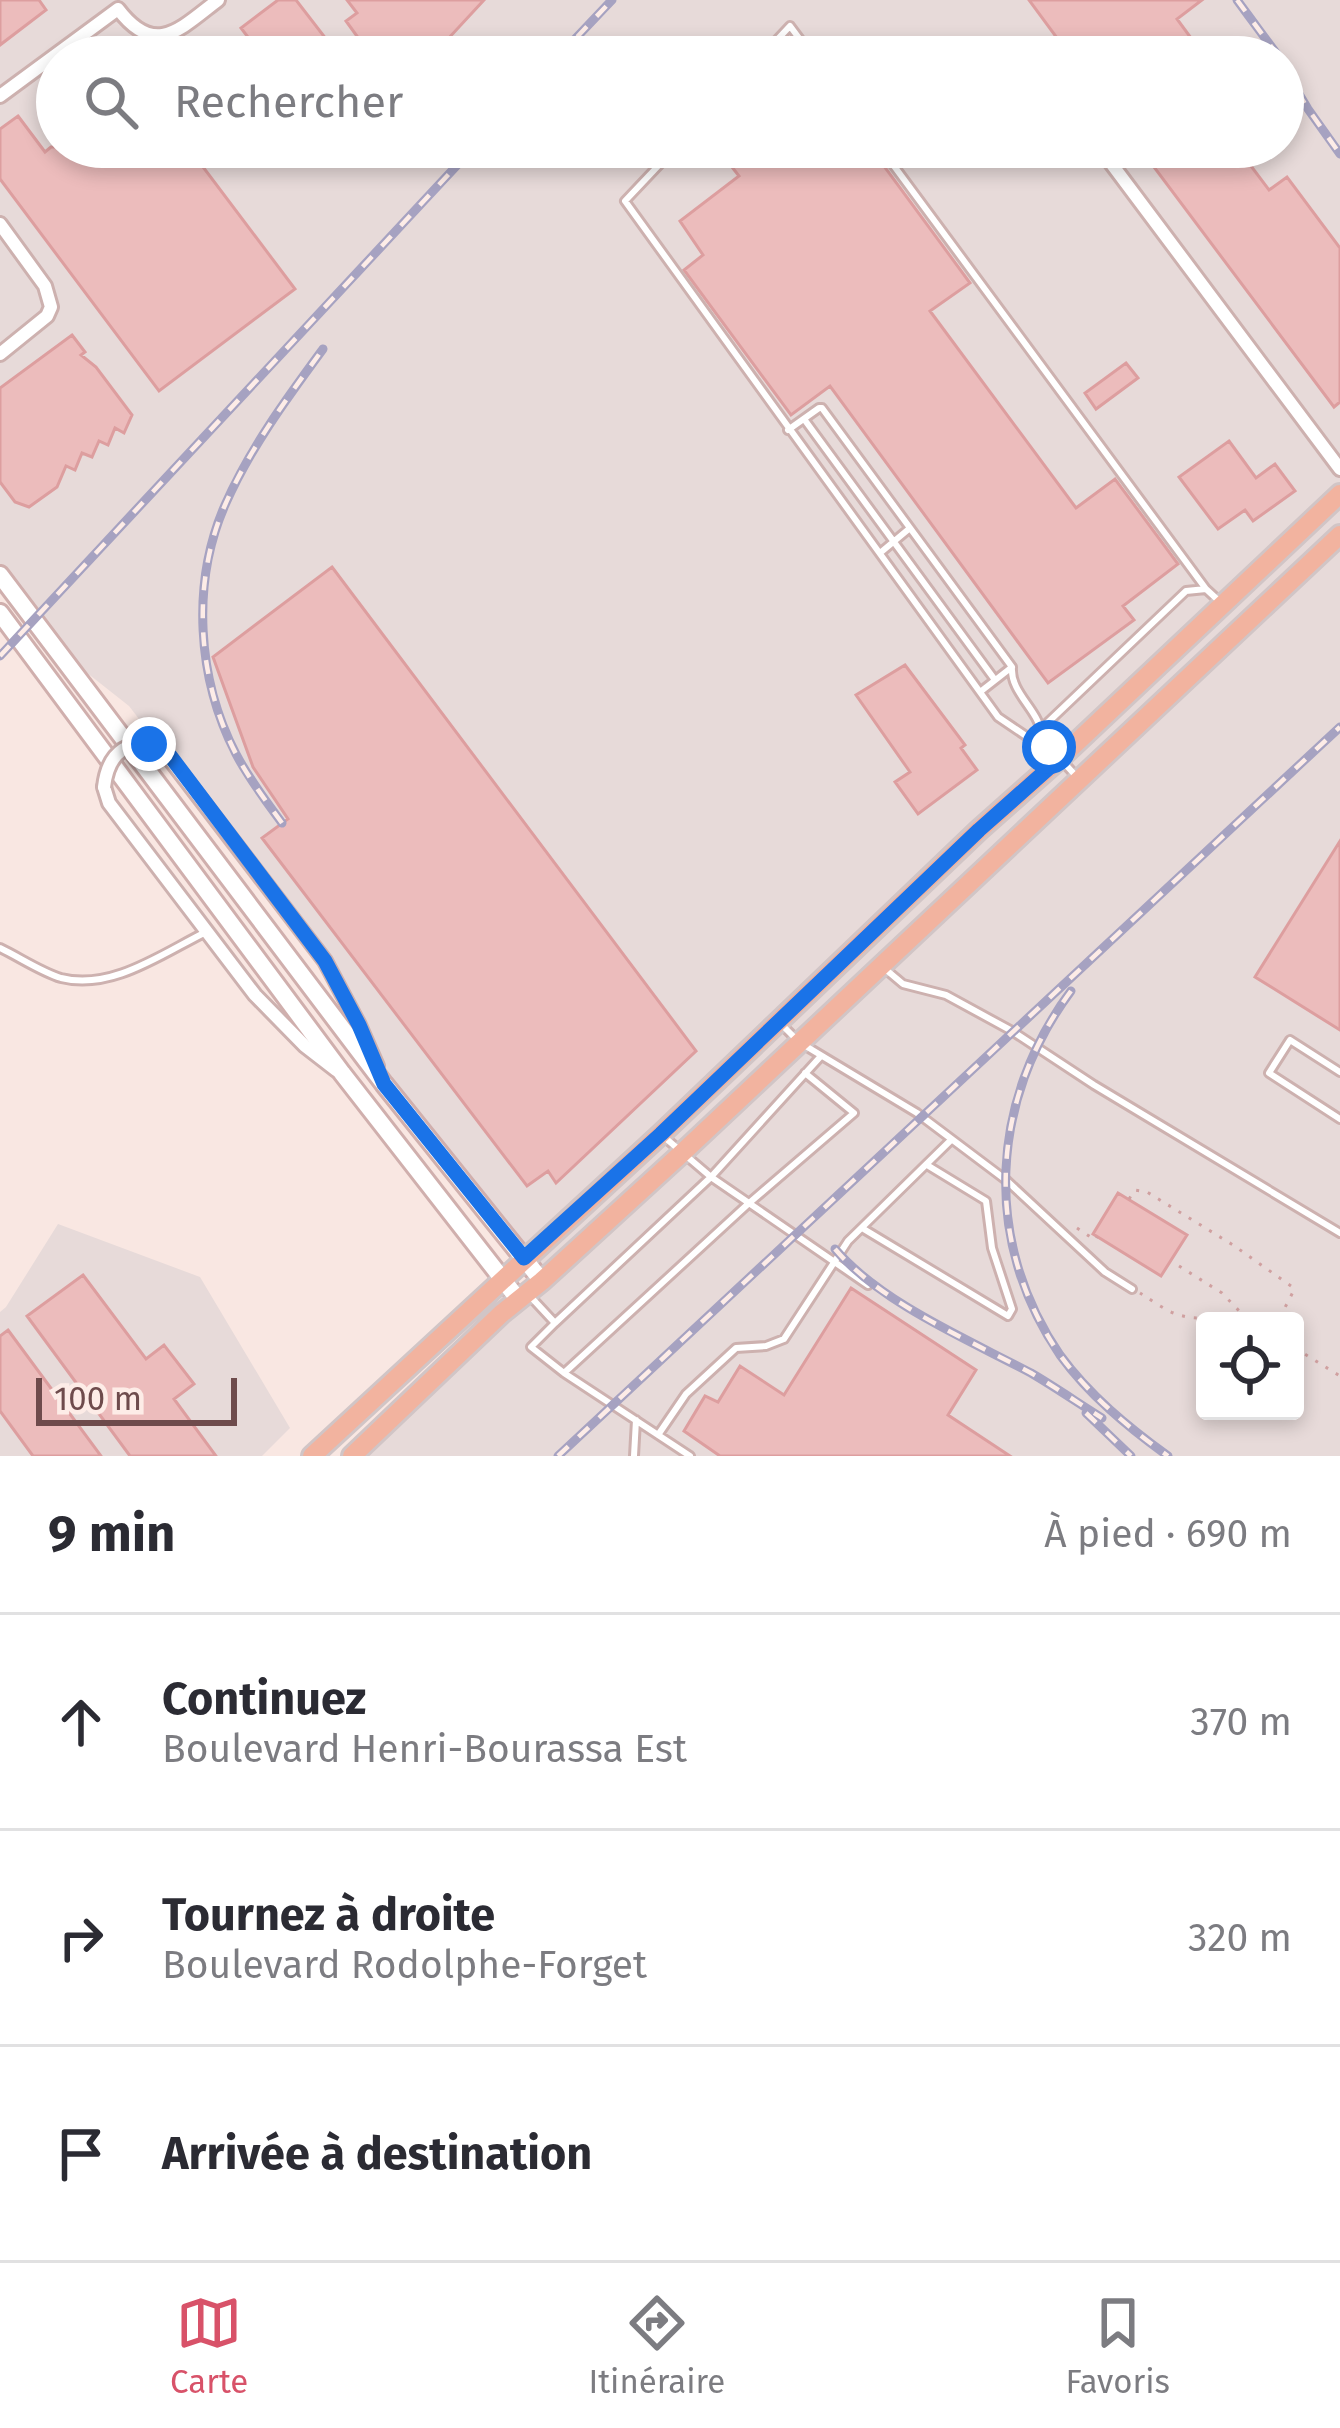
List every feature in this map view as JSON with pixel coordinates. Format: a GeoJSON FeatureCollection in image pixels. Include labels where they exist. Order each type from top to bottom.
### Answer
{"type":"FeatureCollection","features":[{"type":"Feature","properties":{"kind":"main road"},"geometry":{"type":"LineString","coordinates":[[312,1456],[1340,494]]}},
{"type":"Feature","properties":{"kind":"main road"},"geometry":{"type":"LineString","coordinates":[[352,1456],[1332,549],[1340,536]]}},
{"type":"Feature","properties":{"kind":"street"},"geometry":{"type":"LineString","coordinates":[[75,36],[115,4],[130,25],[150,36],[163,36],[218,0]]}},
{"type":"Feature","properties":{"kind":"street"},"geometry":{"type":"LineString","coordinates":[[0,96],[36,67]]}},
{"type":"Feature","properties":{"kind":"street"},"geometry":{"type":"LineString","coordinates":[[1116,168],[1340,470]]}},
{"type":"Feature","properties":{"kind":"street"},"geometry":{"type":"LineString","coordinates":[[0,224],[45,286],[51,307],[47,316],[0,354]]}},
{"type":"Feature","properties":{"kind":"street"},"geometry":{"type":"LineString","coordinates":[[0,575],[384,1084],[524,1258],[529,1291]]}},
{"type":"Feature","properties":{"kind":"street"},"geometry":{"type":"LineString","coordinates":[[0,613],[342,1073],[502,1278],[529,1291]]}},
{"type":"Feature","properties":{"kind":"street"},"geometry":{"type":"LineString","coordinates":[[342,1073],[289,1031],[255,995],[109,803],[106,772],[123,749],[149,744],[171,757],[325,961],[384,1084]]}},
{"type":"Feature","properties":{"kind":"lane"},"geometry":{"type":"LineString","coordinates":[[657,168],[626,201],[998,717],[1030,738],[1042,739]]}},
{"type":"Feature","properties":{"kind":"lane"},"geometry":{"type":"LineString","coordinates":[[895,168],[1206,589],[1222,604]]}},
{"type":"Feature","properties":{"kind":"lane"},"geometry":{"type":"LineString","coordinates":[[788,430],[822,409],[1012,668],[1011,679],[1042,728],[1042,739],[1079,780]]}},
{"type":"Feature","properties":{"kind":"lane"},"geometry":{"type":"LineString","coordinates":[[804,419],[995,680]]}},
{"type":"Feature","properties":{"kind":"lane"},"geometry":{"type":"LineString","coordinates":[[879,554],[910,528]]}},
{"type":"Feature","properties":{"kind":"lane"},"geometry":{"type":"LineString","coordinates":[[1042,728],[1186,591],[1206,589]]}},
{"type":"Feature","properties":{"kind":"lane"},"geometry":{"type":"LineString","coordinates":[[980,692],[1012,668]]}},
{"type":"Feature","properties":{"kind":"lane"},"geometry":{"type":"LineString","coordinates":[[0,948],[59,977],[87,981],[113,978],[206,932]]}},
{"type":"Feature","properties":{"kind":"lane"},"geometry":{"type":"LineString","coordinates":[[881,965],[903,984],[946,995],[1012,1031],[1340,1233]]}},
{"type":"Feature","properties":{"kind":"lane"},"geometry":{"type":"LineString","coordinates":[[778,1021],[799,1042],[916,1113],[1016,1188],[1105,1272],[1132,1288]]}},
{"type":"Feature","properties":{"kind":"lane"},"geometry":{"type":"LineString","coordinates":[[1340,1072],[1290,1040],[1269,1073],[1340,1119]]}},
{"type":"Feature","properties":{"kind":"lane"},"geometry":{"type":"LineString","coordinates":[[690,1456],[531,1347],[710,1177],[822,1056]]}},
{"type":"Feature","properties":{"kind":"lane"},"geometry":{"type":"LineString","coordinates":[[564,1373],[854,1113],[806,1073]]}},
{"type":"Feature","properties":{"kind":"lane"},"geometry":{"type":"LineString","coordinates":[[661,1134],[710,1177],[868,1285]]}},
{"type":"Feature","properties":{"kind":"lane"},"geometry":{"type":"LineString","coordinates":[[658,1435],[686,1394],[736,1348],[784,1339],[848,1241],[952,1140]]}},
{"type":"Feature","properties":{"kind":"lane"},"geometry":{"type":"LineString","coordinates":[[862,1228],[1008,1316],[1012,1309],[992,1249],[986,1201],[926,1165]]}},
{"type":"Feature","properties":{"kind":"lane"},"geometry":{"type":"LineString","coordinates":[[529,1291],[555,1323]]}},
{"type":"Feature","properties":{"kind":"lane"},"geometry":{"type":"LineString","coordinates":[[634,1456],[636,1420]]}},
{"type":"Feature","properties":{"kind":"path"},"geometry":{"type":"LineString","coordinates":[[1129,1199],[1135,1190],[1147,1192],[1292,1286],[1283,1312]]}},
{"type":"Feature","properties":{"kind":"path"},"geometry":{"type":"LineString","coordinates":[[1077,1228],[1096,1237]]}},
{"type":"Feature","properties":{"kind":"path"},"geometry":{"type":"LineString","coordinates":[[1179,1266],[1222,1293],[1241,1312]]}},
{"type":"Feature","properties":{"kind":"path"},"geometry":{"type":"LineString","coordinates":[[1132,1288],[1180,1316],[1196,1318]]}},
{"type":"Feature","properties":{"kind":"path"},"geometry":{"type":"LineString","coordinates":[[1304,1354],[1340,1376]]}},
{"type":"Feature","properties":{"kind":"shaded area"},"geometry":{"type":"Polygon","coordinates":[[[0,0],[1340,0],[1340,1456],[361,1456],[542,1280],[384,1084],[312,943],[129,706],[58,650],[0,578],[0,0]]]}},
{"type":"Feature","properties":{"kind":"shaded area"},"geometry":{"type":"Polygon","coordinates":[[[58,1224],[200,1277],[290,1428],[262,1456],[0,1456],[0,1312],[58,1224]]]}},
{"type":"Feature","properties":{"kind":"building"},"geometry":{"type":"Polygon","coordinates":[[[0,0],[39,0],[46,10],[0,45],[0,0]]]}},
{"type":"Feature","properties":{"kind":"building"},"geometry":{"type":"Polygon","coordinates":[[[278,0],[296,0],[324,36],[247,36],[241,28],[278,0]]]}},
{"type":"Feature","properties":{"kind":"building"},"geometry":{"type":"Polygon","coordinates":[[[347,0],[484,0],[451,36],[357,36],[346,21],[357,13],[347,0]]]}},
{"type":"Feature","properties":{"kind":"building"},"geometry":{"type":"Polygon","coordinates":[[[1029,0],[1202,0],[1177,19],[1190,36],[1056,36],[1029,0]]]}},
{"type":"Feature","properties":{"kind":"building"},"geometry":{"type":"Polygon","coordinates":[[[18,116],[36,140],[36,168],[204,168],[295,289],[159,391],[0,179],[0,129],[18,116]]]}},
{"type":"Feature","properties":{"kind":"building"},"geometry":{"type":"Polygon","coordinates":[[[733,168],[885,168],[970,283],[930,311],[1076,508],[1115,479],[1178,564],[1123,606],[1134,620],[1048,683],[830,386],[791,415],[684,270],[703,255],[680,221],[739,176],[733,168]]]}},
{"type":"Feature","properties":{"kind":"building"},"geometry":{"type":"Polygon","coordinates":[[[1155,168],[1252,168],[1269,190],[1287,177],[1340,248],[1340,402],[1334,407],[1155,168]]]}},
{"type":"Feature","properties":{"kind":"building"},"geometry":{"type":"Polygon","coordinates":[[[72,335],[85,352],[81,355],[96,367],[132,415],[124,433],[115,428],[108,445],[99,441],[92,457],[82,453],[75,470],[66,466],[57,487],[29,507],[15,502],[0,482],[0,388],[72,335]]]}},
{"type":"Feature","properties":{"kind":"building"},"geometry":{"type":"Polygon","coordinates":[[[1126,363],[1138,378],[1096,409],[1085,393],[1126,363]]]}},
{"type":"Feature","properties":{"kind":"building"},"geometry":{"type":"Polygon","coordinates":[[[1229,441],[1256,478],[1275,464],[1295,491],[1253,521],[1245,510],[1218,529],[1179,477],[1229,441]]]}},
{"type":"Feature","properties":{"kind":"building"},"geometry":{"type":"Polygon","coordinates":[[[332,567],[696,1051],[556,1183],[548,1171],[527,1186],[262,838],[288,819],[253,767],[213,657],[332,567]]]}},
{"type":"Feature","properties":{"kind":"building"},"geometry":{"type":"Polygon","coordinates":[[[905,665],[965,745],[961,748],[977,770],[918,814],[895,782],[910,772],[856,695],[905,665]]]}},
{"type":"Feature","properties":{"kind":"building"},"geometry":{"type":"Polygon","coordinates":[[[1340,841],[1340,1030],[1255,977],[1340,841]]]}},
{"type":"Feature","properties":{"kind":"building"},"geometry":{"type":"Polygon","coordinates":[[[1118,1193],[1187,1235],[1161,1276],[1093,1234],[1118,1193]]]}},
{"type":"Feature","properties":{"kind":"building"},"geometry":{"type":"Polygon","coordinates":[[[83,1275],[146,1359],[164,1345],[194,1384],[174,1399],[216,1456],[130,1456],[27,1316],[83,1275]]]}},
{"type":"Feature","properties":{"kind":"building"},"geometry":{"type":"Polygon","coordinates":[[[851,1288],[976,1370],[948,1415],[1010,1456],[720,1456],[684,1431],[705,1396],[718,1402],[740,1366],[784,1395],[851,1288]]]}},
{"type":"Feature","properties":{"kind":"building"},"geometry":{"type":"Polygon","coordinates":[[[8,1330],[101,1456],[33,1456],[0,1411],[0,1336],[8,1330]]]}},
{"type":"Feature","properties":{"kind":"railway"},"geometry":{"type":"LineString","coordinates":[[578,36],[612,0]]}},
{"type":"Feature","properties":{"kind":"railway"},"geometry":{"type":"LineString","coordinates":[[1237,0],[1264,36]]}},
{"type":"Feature","properties":{"kind":"railway"},"geometry":{"type":"LineString","coordinates":[[1304,102],[1340,154]]}},
{"type":"Feature","properties":{"kind":"railway"},"geometry":{"type":"LineString","coordinates":[[0,656],[454,168]]}},
{"type":"Feature","properties":{"kind":"railway"},"geometry":{"type":"LineString","coordinates":[[282,823],[246,772],[223,725],[206,663],[203,598],[214,535],[235,484],[323,349]]}},
{"type":"Feature","properties":{"kind":"railway"},"geometry":{"type":"LineString","coordinates":[[558,1456],[1340,727]]}},
{"type":"Feature","properties":{"kind":"railway"},"geometry":{"type":"LineString","coordinates":[[1071,991],[1044,1033],[1011,1124],[1006,1171],[1017,1265],[1035,1311],[1071,1370],[1110,1410],[1168,1456]]}},
{"type":"Feature","properties":{"kind":"railway"},"geometry":{"type":"LineString","coordinates":[[835,1249],[901,1303],[1031,1373],[1102,1418]]}},
{"type":"Feature","properties":{"kind":"railway"},"geometry":{"type":"LineString","coordinates":[[1086,1413],[1131,1456]]}},
{"type":"Feature","properties":{"kind":"route"},"geometry":{"type":"LineString","coordinates":[[149,744],[171,757],[312,943],[359,1025],[384,1084],[524,1258],[1059,759],[1049,747]]}}]}
